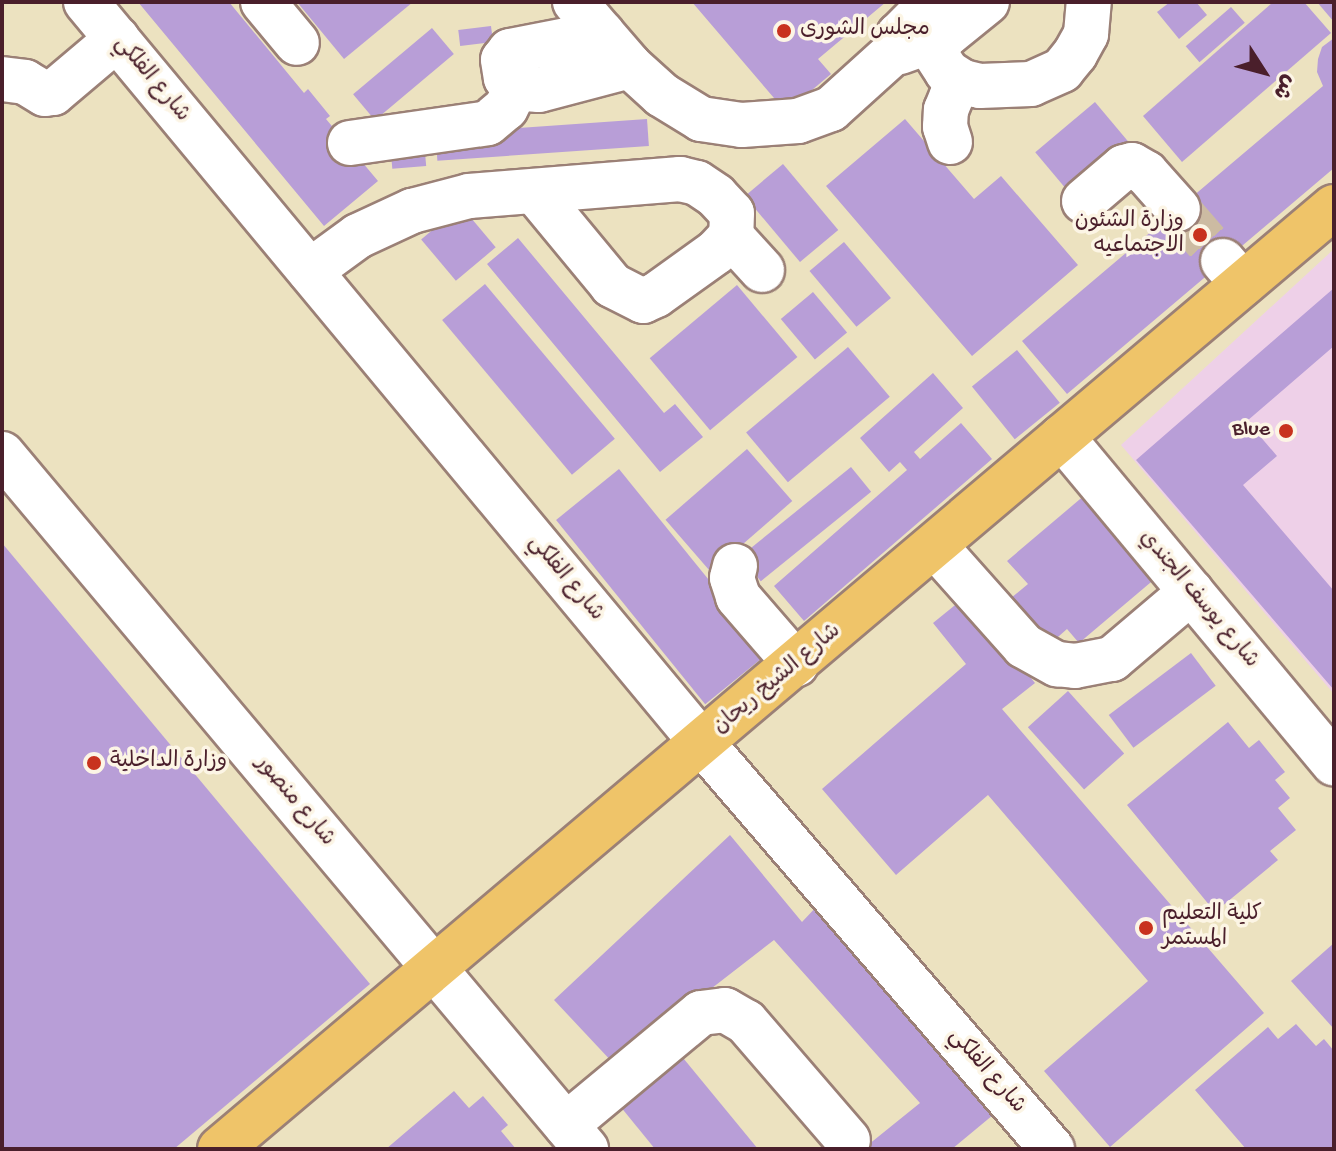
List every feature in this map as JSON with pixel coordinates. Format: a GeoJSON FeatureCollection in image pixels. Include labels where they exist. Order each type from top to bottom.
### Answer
{"type":"FeatureCollection","features":[{"type":"Feature","properties":{"kind":"main road","name":"شارع الشيخ ريحان"},"geometry":{"type":"LineString","coordinates":[[220,1149],[432,967],[703,744],[1062,437],[1233,273],[1334,207]]}},
{"type":"Feature","properties":{"kind":"street","name":"شارع الفلكي"},"geometry":{"type":"LineString","coordinates":[[86,2],[703,744],[1052,1149]]}},
{"type":"Feature","properties":{"kind":"street"},"geometry":{"type":"LineString","coordinates":[[263,2],[297,43]]}},
{"type":"Feature","properties":{"kind":"street"},"geometry":{"type":"LineString","coordinates":[[630,66],[539,90],[517,85],[506,78],[502,69],[510,51],[588,18],[630,66],[662,95],[701,119],[742,125],[798,121],[831,109],[918,33],[987,2]]}},
{"type":"Feature","properties":{"kind":"street"},"geometry":{"type":"LineString","coordinates":[[918,33],[947,72],[963,82],[980,86],[1031,84],[1048,79],[1069,62],[1086,34],[1089,2]]}},
{"type":"Feature","properties":{"kind":"street"},"geometry":{"type":"LineString","coordinates":[[2,79],[25,82],[45,94],[53,93],[117,39]]}},
{"type":"Feature","properties":{"kind":"street"},"geometry":{"type":"LineString","coordinates":[[950,142],[945,127],[946,110],[952,95],[963,82]]}},
{"type":"Feature","properties":{"kind":"street"},"geometry":{"type":"LineString","coordinates":[[350,143],[488,123],[506,108],[517,85]]}},
{"type":"Feature","properties":{"kind":"street"},"geometry":{"type":"LineString","coordinates":[[1084,201],[1124,167],[1132,165],[1146,173],[1178,209]]}},
{"type":"Feature","properties":{"kind":"street"},"geometry":{"type":"LineString","coordinates":[[310,271],[358,236],[412,211],[469,196],[680,179],[697,183],[732,213],[731,236],[704,261],[643,301],[612,285],[535,192]]}},
{"type":"Feature","properties":{"kind":"street"},"geometry":{"type":"LineString","coordinates":[[731,236],[762,270]]}},
{"type":"Feature","properties":{"kind":"street","name":"شارع يوسف الجندي"},"geometry":{"type":"LineString","coordinates":[[1062,437],[1334,764]]}},
{"type":"Feature","properties":{"kind":"street","name":"شارع منصور"},"geometry":{"type":"LineString","coordinates":[[2,454],[576,1137]]}},
{"type":"Feature","properties":{"kind":"street"},"geometry":{"type":"LineString","coordinates":[[935,546],[1024,646],[1057,664],[1094,664],[1112,659],[1191,592]]}},
{"type":"Feature","properties":{"kind":"street"},"geometry":{"type":"LineString","coordinates":[[735,566],[732,578],[738,597],[796,664]]}},
{"type":"Feature","properties":{"kind":"street"},"geometry":{"type":"LineString","coordinates":[[576,1137],[701,1013],[725,1010],[746,1022],[848,1140]]}},
{"type":"Feature","properties":{"kind":"shaded area"},"geometry":{"type":"Polygon","coordinates":[[[1334,249],[1334,694],[1121,445],[1334,249]]]}},
{"type":"Feature","properties":{"kind":"building"},"geometry":{"type":"Polygon","coordinates":[[[138,2],[229,2],[304,93],[308,89],[330,116],[326,119],[378,181],[324,226],[138,2]]]}},
{"type":"Feature","properties":{"kind":"building"},"geometry":{"type":"Polygon","coordinates":[[[297,2],[413,2],[344,59],[297,2]]]}},
{"type":"Feature","properties":{"kind":"building","name":"مجلس الشورى"},"geometry":{"type":"Polygon","coordinates":[[[692,2],[886,2],[818,59],[831,74],[786,112],[692,2]]]}},
{"type":"Feature","properties":{"kind":"building"},"geometry":{"type":"Polygon","coordinates":[[[1170,2],[1196,2],[1207,15],[1179,39],[1157,12],[1170,2]]]}},
{"type":"Feature","properties":{"kind":"building"},"geometry":{"type":"Polygon","coordinates":[[[1273,2],[1304,2],[1331,33],[1182,162],[1143,116],[1273,2]]]}},
{"type":"Feature","properties":{"kind":"building"},"geometry":{"type":"Polygon","coordinates":[[[1317,2],[1334,2],[1334,22],[1317,2]]]}},
{"type":"Feature","properties":{"kind":"building"},"geometry":{"type":"Polygon","coordinates":[[[1231,7],[1245,23],[1199,62],[1186,46],[1231,7]]]}},
{"type":"Feature","properties":{"kind":"building"},"geometry":{"type":"Polygon","coordinates":[[[491,26],[493,42],[460,46],[458,30],[491,26]]]}},
{"type":"Feature","properties":{"kind":"building"},"geometry":{"type":"Polygon","coordinates":[[[432,28],[454,54],[375,120],[353,94],[432,28]]]}},
{"type":"Feature","properties":{"kind":"building","name":"وزارة الشئون الاجتماعيه"},"geometry":{"type":"Polygon","coordinates":[[[1334,38],[1334,168],[1067,394],[1022,341],[1323,86],[1317,72],[1318,59],[1322,47],[1334,38]]]}},
{"type":"Feature","properties":{"kind":"building"},"geometry":{"type":"Polygon","coordinates":[[[1095,102],[1137,152],[1077,202],[1035,152],[1095,102]]]}},
{"type":"Feature","properties":{"kind":"building"},"geometry":{"type":"Polygon","coordinates":[[[647,119],[649,146],[437,161],[436,134],[647,119]]]}},
{"type":"Feature","properties":{"kind":"building"},"geometry":{"type":"Polygon","coordinates":[[[905,119],[974,199],[1001,176],[1078,265],[972,356],[826,186],[905,119]]]}},
{"type":"Feature","properties":{"kind":"building"},"geometry":{"type":"Polygon","coordinates":[[[424,141],[426,166],[392,169],[390,144],[424,141]]]}},
{"type":"Feature","properties":{"kind":"building"},"geometry":{"type":"Polygon","coordinates":[[[783,164],[838,230],[800,262],[745,196],[783,164]]]}},
{"type":"Feature","properties":{"kind":"building"},"geometry":{"type":"Polygon","coordinates":[[[461,206],[496,247],[456,281],[421,239],[461,206]]]}},
{"type":"Feature","properties":{"kind":"building"},"geometry":{"type":"Polygon","coordinates":[[[518,238],[664,413],[675,404],[703,437],[660,472],[487,264],[518,238]]]}},
{"type":"Feature","properties":{"kind":"building"},"geometry":{"type":"Polygon","coordinates":[[[844,242],[891,298],[856,327],[810,271],[844,242]]]}},
{"type":"Feature","properties":{"kind":"building"},"geometry":{"type":"Polygon","coordinates":[[[485,284],[615,439],[572,475],[442,320],[485,284]]]}},
{"type":"Feature","properties":{"kind":"building"},"geometry":{"type":"Polygon","coordinates":[[[737,285],[797,357],[710,430],[650,358],[737,285]]]}},
{"type":"Feature","properties":{"kind":"building"},"geometry":{"type":"Polygon","coordinates":[[[1334,288],[1334,346],[1247,421],[1277,456],[1243,485],[1334,591],[1334,690],[1136,460],[1334,288]]]}},
{"type":"Feature","properties":{"kind":"building"},"geometry":{"type":"Polygon","coordinates":[[[813,292],[847,333],[815,360],[781,319],[813,292]]]}},
{"type":"Feature","properties":{"kind":"building"},"geometry":{"type":"Polygon","coordinates":[[[848,347],[890,397],[788,482],[746,432],[848,347]]]}},
{"type":"Feature","properties":{"kind":"building"},"geometry":{"type":"Polygon","coordinates":[[[1017,350],[1060,403],[1015,439],[972,387],[1017,350]]]}},
{"type":"Feature","properties":{"kind":"building"},"geometry":{"type":"Polygon","coordinates":[[[933,373],[963,408],[914,452],[920,459],[961,423],[992,459],[804,621],[774,586],[907,470],[900,462],[889,472],[860,438],[933,373]]]}},
{"type":"Feature","properties":{"kind":"building"},"geometry":{"type":"Polygon","coordinates":[[[747,449],[792,501],[711,572],[665,520],[747,449]]]}},
{"type":"Feature","properties":{"kind":"building"},"geometry":{"type":"Polygon","coordinates":[[[851,467],[871,492],[761,581],[741,556],[851,467]]]}},
{"type":"Feature","properties":{"kind":"building"},"geometry":{"type":"Polygon","coordinates":[[[619,469],[768,653],[705,704],[556,520],[619,469]]]}},
{"type":"Feature","properties":{"kind":"building"},"geometry":{"type":"Polygon","coordinates":[[[1086,494],[1157,577],[1079,643],[1067,629],[1050,644],[1011,598],[1028,584],[1007,561],[1086,494]]]}},
{"type":"Feature","properties":{"kind":"building","name":"وزارة الداخلية"},"geometry":{"type":"Polygon","coordinates":[[[2,543],[370,984],[174,1149],[2,1149],[2,543]]]}},
{"type":"Feature","properties":{"kind":"building","name":"كلية التعليم المستمر"},"geometry":{"type":"Polygon","coordinates":[[[965,597],[1035,683],[1002,709],[1264,1013],[1110,1147],[1044,1071],[1148,981],[988,795],[896,875],[822,789],[966,664],[933,623],[965,597]]]}},
{"type":"Feature","properties":{"kind":"building"},"geometry":{"type":"Polygon","coordinates":[[[1191,653],[1216,686],[1133,748],[1109,715],[1191,653]]]}},
{"type":"Feature","properties":{"kind":"building"},"geometry":{"type":"Polygon","coordinates":[[[1068,691],[1124,753],[1084,790],[1028,727],[1068,691]]]}},
{"type":"Feature","properties":{"kind":"building"},"geometry":{"type":"Polygon","coordinates":[[[1228,722],[1249,748],[1259,740],[1285,772],[1275,780],[1290,798],[1278,808],[1296,830],[1270,851],[1278,860],[1215,912],[1127,805],[1228,722]]]}},
{"type":"Feature","properties":{"kind":"building"},"geometry":{"type":"Polygon","coordinates":[[[730,835],[802,922],[819,904],[993,1115],[952,1149],[863,1149],[920,1103],[774,940],[614,1064],[554,1000],[730,835]]]}},
{"type":"Feature","properties":{"kind":"building"},"geometry":{"type":"Polygon","coordinates":[[[1334,943],[1334,1029],[1291,981],[1334,943]]]}},
{"type":"Feature","properties":{"kind":"building"},"geometry":{"type":"Polygon","coordinates":[[[1296,1024],[1316,1046],[1324,1039],[1334,1051],[1334,1149],[1246,1149],[1195,1090],[1268,1027],[1278,1039],[1296,1024]]]}},
{"type":"Feature","properties":{"kind":"building"},"geometry":{"type":"Polygon","coordinates":[[[679,1053],[758,1149],[655,1149],[620,1106],[679,1053]]]}},
{"type":"Feature","properties":{"kind":"building"},"geometry":{"type":"Polygon","coordinates":[[[454,1091],[469,1108],[483,1096],[508,1125],[501,1131],[516,1149],[386,1149],[454,1091]]]}},
{"type":"Feature","properties":{"kind":"tunnel"},"geometry":{"type":"LineString","coordinates":[[1178,209],[1223,261]]}},
{"type":"Feature","properties":{"kind":"place","name":"مجلس الشورى"},"geometry":{"type":"Point","coordinates":[784,31]}},
{"type":"Feature","properties":{"kind":"place","name":"وزارة الشئون الاجتماعيه"},"geometry":{"type":"Point","coordinates":[1200,235]}},
{"type":"Feature","properties":{"kind":"place","name":"Blue"},"geometry":{"type":"Point","coordinates":[1286,431]}},
{"type":"Feature","properties":{"kind":"place","name":"وزارة الداخلية"},"geometry":{"type":"Point","coordinates":[94,763]}},
{"type":"Feature","properties":{"kind":"place","name":"كلية التعليم المستمر"},"geometry":{"type":"Point","coordinates":[1146,928]}}]}
